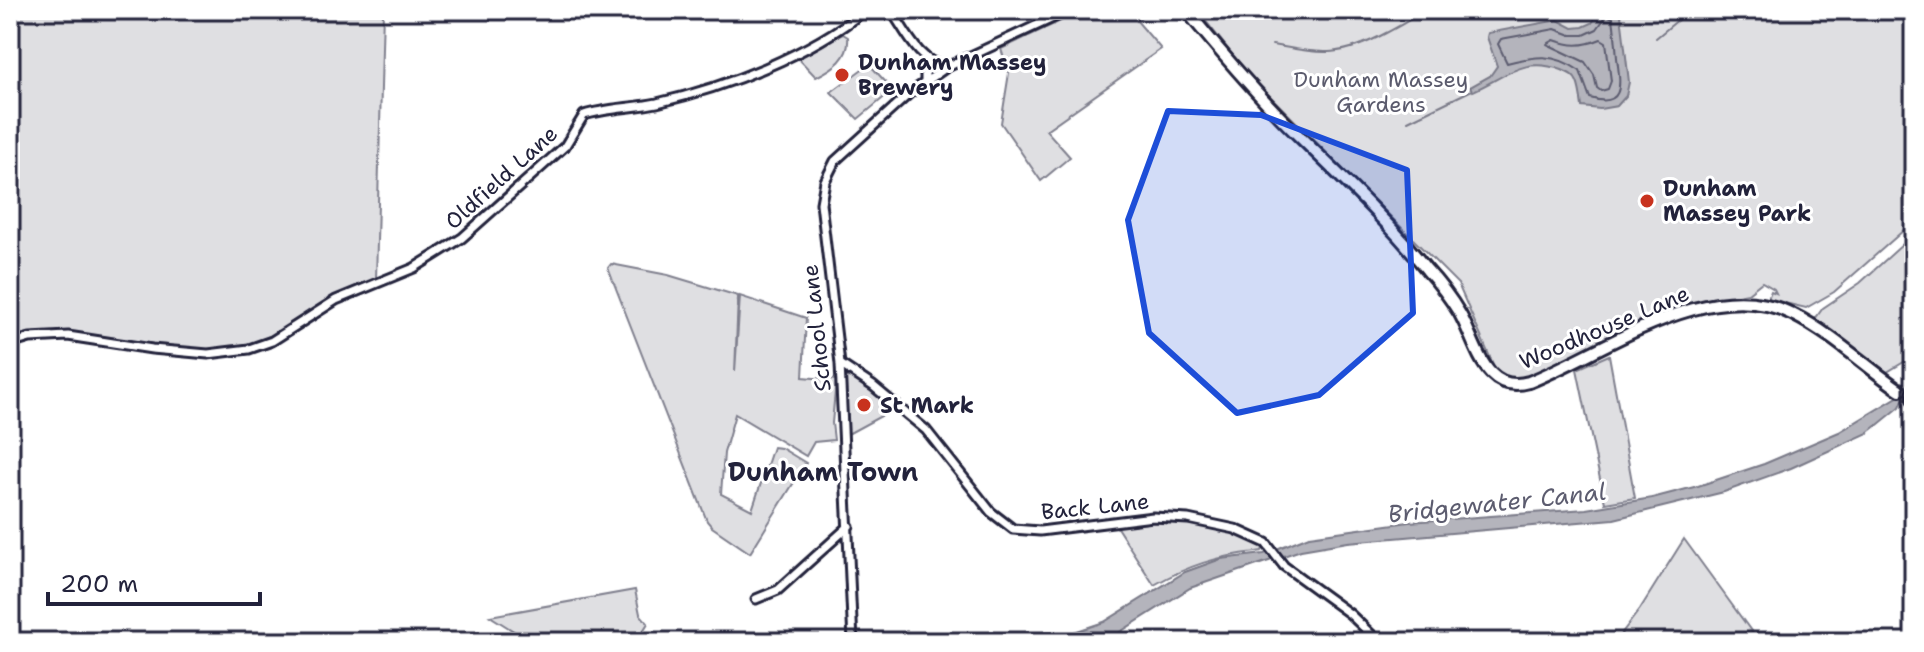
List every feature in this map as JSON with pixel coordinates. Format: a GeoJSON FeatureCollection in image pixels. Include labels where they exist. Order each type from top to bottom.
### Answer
{"type":"FeatureCollection","features":[{"type":"Feature","properties":{"kind":"main road","name":"Woodhouse Lane"},"geometry":{"type":"LineString","coordinates":[[1186,10],[1297,134],[1370,206],[1427,269],[1459,313],[1487,372],[1498,382],[1509,385],[1529,382],[1674,316],[1704,306],[1743,301],[1792,314],[1900,390]]}},
{"type":"Feature","properties":{"kind":"street","name":"Oldfield Lane"},"geometry":{"type":"LineString","coordinates":[[10,344],[30,338],[68,336],[208,354],[249,349],[272,341],[336,300],[414,268],[462,238],[565,146],[584,115],[654,103],[727,82],[826,37],[865,10]]}},
{"type":"Feature","properties":{"kind":"street"},"geometry":{"type":"LineString","coordinates":[[891,10],[925,59],[947,67],[1070,10]]}},
{"type":"Feature","properties":{"kind":"street"},"geometry":{"type":"LineString","coordinates":[[925,59],[925,82]]}},
{"type":"Feature","properties":{"kind":"street","name":"School Lane"},"geometry":{"type":"LineString","coordinates":[[853,642],[840,364],[821,203],[825,181],[843,152],[947,67]]}},
{"type":"Feature","properties":{"kind":"street","name":"Back Lane"},"geometry":{"type":"LineString","coordinates":[[840,364],[917,421],[942,447],[991,512],[1013,529],[1040,531],[1166,517],[1235,529],[1271,548],[1281,563],[1350,614],[1379,642]]}},
{"type":"Feature","properties":{"kind":"street"},"geometry":{"type":"LineString","coordinates":[[756,599],[778,590],[849,526]]}},
{"type":"Feature","properties":{"kind":"highlighted area"},"geometry":{"type":"Polygon","coordinates":[[[1168,111],[1261,115],[1407,170],[1413,313],[1319,395],[1237,413],[1149,333],[1128,220],[1168,111]]]}},
{"type":"Feature","properties":{"kind":"green space"},"geometry":{"type":"Polygon","coordinates":[[[10,10],[383,10],[376,280],[337,297],[282,330],[256,342],[228,349],[173,349],[64,332],[37,332],[10,337],[10,10]]]}},
{"type":"Feature","properties":{"kind":"green space"},"geometry":{"type":"Polygon","coordinates":[[[1084,10],[1139,10],[1143,15],[1137,21],[1161,49],[1046,130],[1070,157],[1041,181],[1001,123],[1009,73],[1001,49],[1084,10]]]}},
{"type":"Feature","properties":{"kind":"green space","name":"Dunham Massey Park"},"geometry":{"type":"Polygon","coordinates":[[[1197,10],[1914,10],[1914,221],[1834,292],[1806,308],[1768,299],[1771,291],[1776,293],[1762,282],[1748,293],[1689,304],[1578,353],[1545,372],[1524,379],[1505,379],[1496,371],[1458,284],[1248,74],[1197,10]]]}},
{"type":"Feature","properties":{"kind":"green space"},"geometry":{"type":"Polygon","coordinates":[[[843,34],[848,37],[844,57],[816,77],[796,56],[843,34]]]}},
{"type":"Feature","properties":{"kind":"green space"},"geometry":{"type":"Polygon","coordinates":[[[869,64],[893,90],[858,119],[831,92],[869,64]]]}},
{"type":"Feature","properties":{"kind":"green space"},"geometry":{"type":"Polygon","coordinates":[[[1914,234],[1914,356],[1887,372],[1815,319],[1823,308],[1860,283],[1914,234]]]}},
{"type":"Feature","properties":{"kind":"green space"},"geometry":{"type":"Polygon","coordinates":[[[611,264],[668,275],[738,296],[735,372],[740,296],[806,318],[803,377],[836,380],[832,423],[834,440],[814,442],[806,456],[735,414],[724,453],[721,494],[752,510],[773,447],[781,448],[806,463],[750,553],[707,521],[608,268],[611,264]]]}},
{"type":"Feature","properties":{"kind":"green space"},"geometry":{"type":"Polygon","coordinates":[[[1609,355],[1635,498],[1605,503],[1577,369],[1609,355]]]}},
{"type":"Feature","properties":{"kind":"green space"},"geometry":{"type":"Polygon","coordinates":[[[845,377],[859,380],[894,409],[846,435],[845,377]]]}},
{"type":"Feature","properties":{"kind":"green space"},"geometry":{"type":"Polygon","coordinates":[[[1157,520],[1212,528],[1264,545],[1262,551],[1203,563],[1154,585],[1116,526],[1157,520]]]}},
{"type":"Feature","properties":{"kind":"green space"},"geometry":{"type":"Polygon","coordinates":[[[1684,539],[1759,642],[1615,642],[1640,609],[1684,539]]]}},
{"type":"Feature","properties":{"kind":"green space"},"geometry":{"type":"Polygon","coordinates":[[[635,590],[640,614],[648,623],[638,639],[624,642],[531,642],[490,616],[635,590]]]}},
{"type":"Feature","properties":{"kind":"water"},"geometry":{"type":"Polygon","coordinates":[[[1600,10],[1618,10],[1621,15],[1629,82],[1626,96],[1617,106],[1600,109],[1582,107],[1579,88],[1571,74],[1548,66],[1526,67],[1473,91],[1470,87],[1490,76],[1497,66],[1488,33],[1558,20],[1573,28],[1583,27],[1592,23],[1600,10]]]}},
{"type":"Feature","properties":{"kind":"water"},"geometry":{"type":"Polygon","coordinates":[[[1914,375],[1914,390],[1900,407],[1868,433],[1791,468],[1724,492],[1614,519],[1348,542],[1301,550],[1190,588],[1099,642],[1044,642],[1104,622],[1185,572],[1221,559],[1264,554],[1309,536],[1409,522],[1586,509],[1652,498],[1698,486],[1764,464],[1839,432],[1899,396],[1914,375]]]}},
{"type":"Feature","properties":{"kind":"waterway"},"geometry":{"type":"LineString","coordinates":[[1272,45],[1318,52],[1356,47],[1405,23],[1423,10]]}},
{"type":"Feature","properties":{"kind":"waterway"},"geometry":{"type":"LineString","coordinates":[[1656,38],[1679,19],[1684,10]]}},
{"type":"Feature","properties":{"kind":"waterway"},"geometry":{"type":"LineString","coordinates":[[1408,121],[1472,90]]}},
{"type":"Feature","properties":{"kind":"place","name":"Dunham Massey Brewery"},"geometry":{"type":"Point","coordinates":[842,75]}},
{"type":"Feature","properties":{"kind":"place","name":"Dunham Massey Park"},"geometry":{"type":"Point","coordinates":[1647,201]}},
{"type":"Feature","properties":{"kind":"place","name":"St Mark"},"geometry":{"type":"Point","coordinates":[864,405]}},
{"type":"Feature","properties":{"kind":"district","name":"Dunham Town"},"geometry":{"type":"Point","coordinates":[823,472]}},
{"type":"Feature","properties":{"kind":"park label","name":"Dunham Massey Gardens"},"geometry":{"type":"Point","coordinates":[1381,92]}},
{"type":"Feature","properties":{"kind":"water label","name":"Bridgewater Canal"},"geometry":{"type":"Point","coordinates":[1497,503]}}]}
